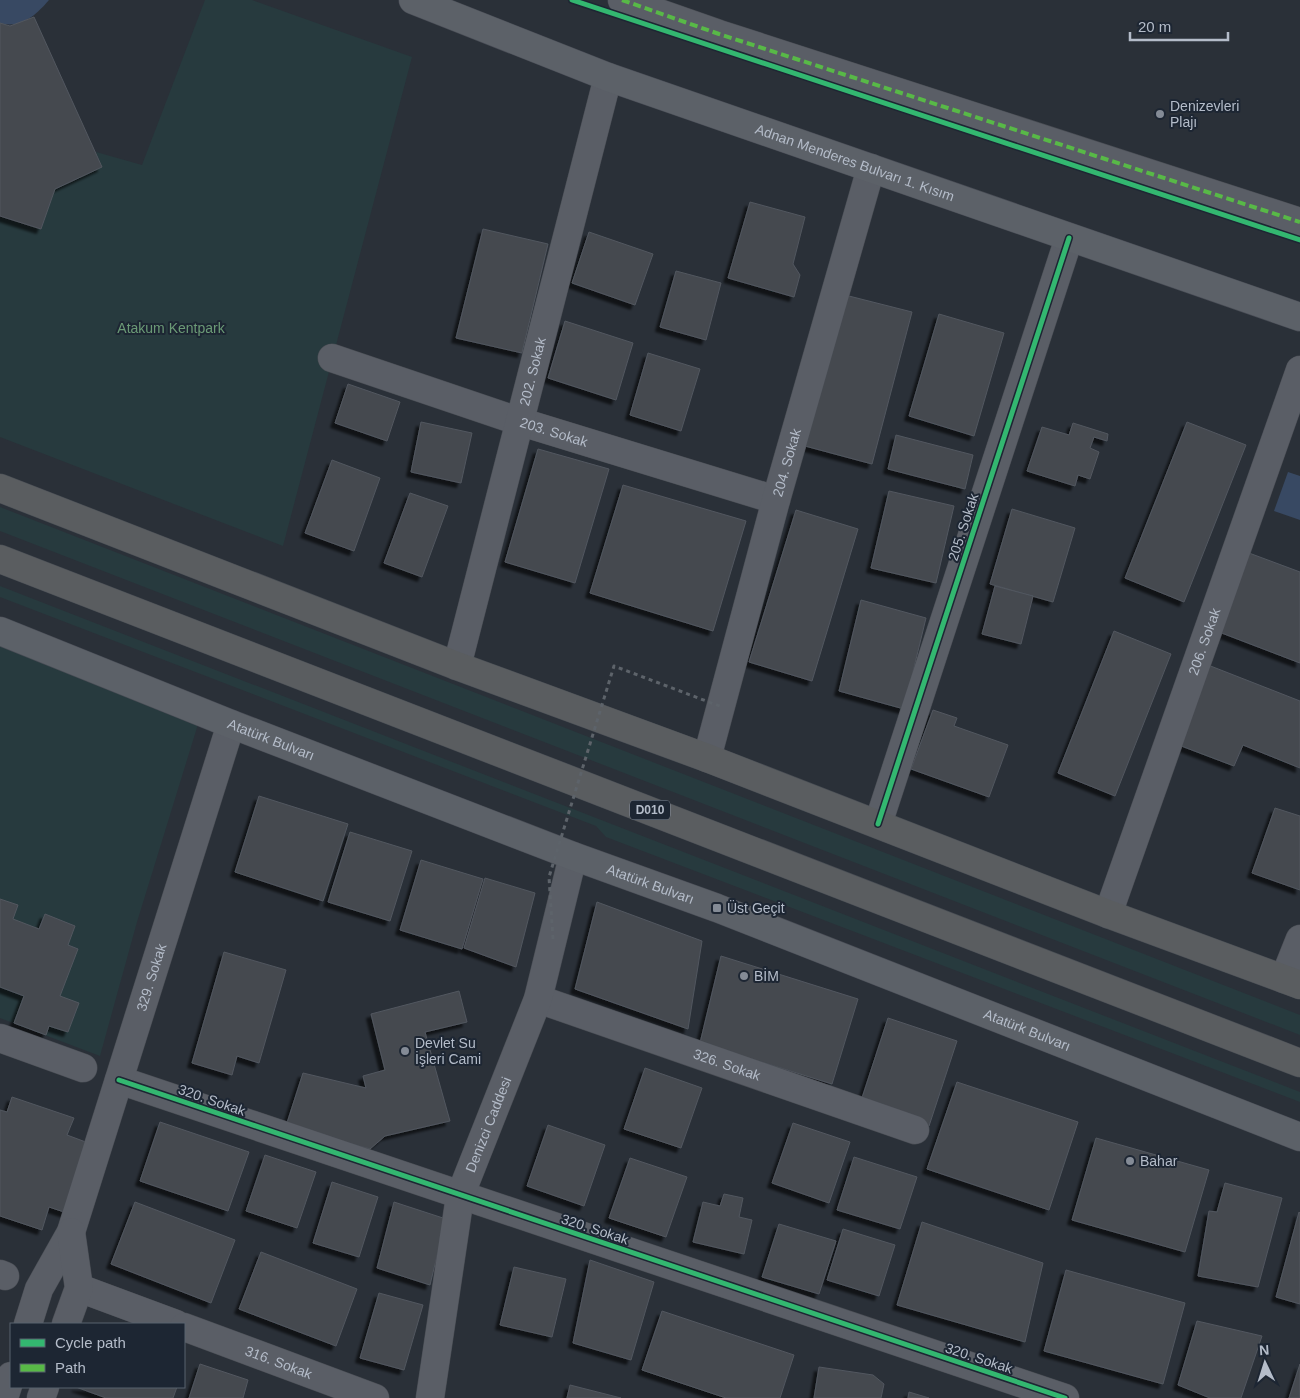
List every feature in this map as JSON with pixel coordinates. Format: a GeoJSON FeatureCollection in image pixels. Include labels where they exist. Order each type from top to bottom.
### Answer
{"type":"FeatureCollection","features":[{"type":"Feature","properties":{"kind":"highway"},"geometry":{"type":"LineString","coordinates":[[0,488],[458,666],[707,758],[1108,914],[1292,982]]}},
{"type":"Feature","properties":{"kind":"highway","name":"D010"},"geometry":{"type":"LineString","coordinates":[[0,559],[1300,1063]]}},
{"type":"Feature","properties":{"kind":"main road","name":"Adnan Menderes Bulvarı 1. Kısım"},"geometry":{"type":"LineString","coordinates":[[413,0],[608,77],[1300,317]]}},
{"type":"Feature","properties":{"kind":"main road","name":"Atatürk Bulvarı"},"geometry":{"type":"LineString","coordinates":[[0,630],[231,724],[573,856],[717,908],[1300,1137]]}},
{"type":"Feature","properties":{"kind":"street"},"geometry":{"type":"LineString","coordinates":[[622,0],[728,37],[1300,222]]}},
{"type":"Feature","properties":{"kind":"street","name":"202. Sokak"},"geometry":{"type":"LineString","coordinates":[[458,666],[518,421],[608,77]]}},
{"type":"Feature","properties":{"kind":"street","name":"204. Sokak"},"geometry":{"type":"LineString","coordinates":[[707,758],[776,500],[872,168]]}},
{"type":"Feature","properties":{"kind":"street","name":"205. Sokak"},"geometry":{"type":"LineString","coordinates":[[878,824],[1069,238]]}},
{"type":"Feature","properties":{"kind":"street","name":"203. Sokak"},"geometry":{"type":"LineString","coordinates":[[332,358],[518,421],[776,500]]}},
{"type":"Feature","properties":{"kind":"street","name":"206. Sokak"},"geometry":{"type":"LineString","coordinates":[[1108,914],[1300,370]]}},
{"type":"Feature","properties":{"kind":"street","name":"329. Sokak"},"geometry":{"type":"LineString","coordinates":[[28,1323],[39,1289],[71,1232],[231,724]]}},
{"type":"Feature","properties":{"kind":"street","name":"Denizci Caddesi"},"geometry":{"type":"LineString","coordinates":[[430,1398],[460,1196],[538,999],[573,856]]}},
{"type":"Feature","properties":{"kind":"street"},"geometry":{"type":"LineString","coordinates":[[1292,982],[1300,939]]}},
{"type":"Feature","properties":{"kind":"street","name":"326. Sokak"},"geometry":{"type":"LineString","coordinates":[[538,999],[915,1130]]}},
{"type":"Feature","properties":{"kind":"street"},"geometry":{"type":"LineString","coordinates":[[0,1038],[83,1068]]}},
{"type":"Feature","properties":{"kind":"street","name":"320. Sokak"},"geometry":{"type":"LineString","coordinates":[[119,1080],[1065,1398]]}},
{"type":"Feature","properties":{"kind":"street","name":"329. Sokak"},"geometry":{"type":"LineString","coordinates":[[66,1323],[78,1288],[71,1232]]}},
{"type":"Feature","properties":{"kind":"street"},"geometry":{"type":"LineString","coordinates":[[78,1288],[173,1323]]}},
{"type":"Feature","properties":{"kind":"street","name":"316. Sokak"},"geometry":{"type":"LineString","coordinates":[[185,1327],[375,1398]]}},
{"type":"Feature","properties":{"kind":"street"},"geometry":{"type":"LineString","coordinates":[[4,1398],[10,1379]]}},
{"type":"Feature","properties":{"kind":"path"},"geometry":{"type":"LineString","coordinates":[[553,939],[549,877],[614,666],[722,707]]}},
{"type":"Feature","properties":{"kind":"green space","name":"Atakum Kentpark"},"geometry":{"type":"Polygon","coordinates":[[[205,0],[252,0],[412,57],[283,546],[0,437],[0,217],[41,229],[55,189],[102,167],[96,152],[142,165],[205,0]]]}},
{"type":"Feature","properties":{"kind":"green space"},"geometry":{"type":"Polygon","coordinates":[[[0,507],[1300,1015],[1300,1035],[0,531],[0,507]]]}},
{"type":"Feature","properties":{"kind":"green space"},"geometry":{"type":"Polygon","coordinates":[[[0,586],[1300,1092],[1300,1102],[606,837],[596,826],[0,597],[0,586]]]}},
{"type":"Feature","properties":{"kind":"green space"},"geometry":{"type":"Polygon","coordinates":[[[0,646],[199,721],[137,922],[100,1056],[0,1018],[0,646]]]}},
{"type":"Feature","properties":{"kind":"water"},"geometry":{"type":"Polygon","coordinates":[[[0,0],[49,0],[28,19],[15,24],[8,24],[0,23],[0,0]]]}},
{"type":"Feature","properties":{"kind":"water"},"geometry":{"type":"Polygon","coordinates":[[[1288,472],[1300,476],[1300,520],[1274,511],[1288,472]]]}},
{"type":"Feature","properties":{"kind":"building"},"geometry":{"type":"Polygon","coordinates":[[[34,17],[102,167],[55,189],[41,229],[0,216],[0,23],[10,26],[34,17]]]}},
{"type":"Feature","properties":{"kind":"building"},"geometry":{"type":"Polygon","coordinates":[[[750,202],[805,217],[793,264],[800,275],[794,297],[728,278],[750,202]]]}},
{"type":"Feature","properties":{"kind":"building"},"geometry":{"type":"Polygon","coordinates":[[[483,229],[548,244],[522,353],[456,338],[483,229]]]}},
{"type":"Feature","properties":{"kind":"building"},"geometry":{"type":"Polygon","coordinates":[[[589,232],[653,254],[635,305],[572,283],[589,232]]]}},
{"type":"Feature","properties":{"kind":"building"},"geometry":{"type":"Polygon","coordinates":[[[676,271],[721,283],[706,340],[660,327],[676,271]]]}},
{"type":"Feature","properties":{"kind":"building"},"geometry":{"type":"Polygon","coordinates":[[[845,295],[912,312],[872,464],[805,446],[845,295]]]}},
{"type":"Feature","properties":{"kind":"building"},"geometry":{"type":"Polygon","coordinates":[[[939,314],[1004,333],[974,436],[909,416],[939,314]]]}},
{"type":"Feature","properties":{"kind":"building"},"geometry":{"type":"Polygon","coordinates":[[[565,321],[633,343],[616,400],[548,378],[565,321]]]}},
{"type":"Feature","properties":{"kind":"building"},"geometry":{"type":"Polygon","coordinates":[[[648,353],[700,369],[681,431],[630,415],[648,353]]]}},
{"type":"Feature","properties":{"kind":"building"},"geometry":{"type":"Polygon","coordinates":[[[348,384],[400,402],[387,441],[335,423],[348,384]]]}},
{"type":"Feature","properties":{"kind":"building"},"geometry":{"type":"Polygon","coordinates":[[[421,422],[472,433],[461,483],[411,472],[421,422]]]}},
{"type":"Feature","properties":{"kind":"building"},"geometry":{"type":"Polygon","coordinates":[[[1187,422],[1246,445],[1184,602],[1125,578],[1187,422]]]}},
{"type":"Feature","properties":{"kind":"building"},"geometry":{"type":"Polygon","coordinates":[[[1073,423],[1108,434],[1107,441],[1094,437],[1090,448],[1099,452],[1090,479],[1078,475],[1075,486],[1027,471],[1042,427],[1069,435],[1073,423]]]}},
{"type":"Feature","properties":{"kind":"building"},"geometry":{"type":"Polygon","coordinates":[[[896,435],[973,455],[965,489],[888,469],[896,435]]]}},
{"type":"Feature","properties":{"kind":"building"},"geometry":{"type":"Polygon","coordinates":[[[538,449],[609,469],[575,583],[505,562],[538,449]]]}},
{"type":"Feature","properties":{"kind":"building"},"geometry":{"type":"Polygon","coordinates":[[[332,460],[380,478],[354,551],[305,533],[332,460]]]}},
{"type":"Feature","properties":{"kind":"building"},"geometry":{"type":"Polygon","coordinates":[[[623,485],[746,521],[713,631],[590,593],[623,485]]]}},
{"type":"Feature","properties":{"kind":"building"},"geometry":{"type":"Polygon","coordinates":[[[889,491],[954,506],[936,583],[871,568],[889,491]]]}},
{"type":"Feature","properties":{"kind":"building"},"geometry":{"type":"Polygon","coordinates":[[[410,493],[448,506],[422,577],[384,563],[410,493]]]}},
{"type":"Feature","properties":{"kind":"building"},"geometry":{"type":"Polygon","coordinates":[[[1012,509],[1075,528],[1053,602],[990,584],[1012,509]]]}},
{"type":"Feature","properties":{"kind":"building"},"geometry":{"type":"Polygon","coordinates":[[[796,510],[858,529],[812,681],[749,662],[796,510]]]}},
{"type":"Feature","properties":{"kind":"building"},"geometry":{"type":"Polygon","coordinates":[[[1249,553],[1300,572],[1300,663],[1219,632],[1249,553]]]}},
{"type":"Feature","properties":{"kind":"building"},"geometry":{"type":"Polygon","coordinates":[[[995,586],[1033,596],[1021,644],[982,634],[995,586]]]}},
{"type":"Feature","properties":{"kind":"building"},"geometry":{"type":"Polygon","coordinates":[[[861,600],[926,618],[904,709],[839,691],[861,600]]]}},
{"type":"Feature","properties":{"kind":"building"},"geometry":{"type":"Polygon","coordinates":[[[1114,631],[1171,654],[1115,796],[1058,773],[1114,631]]]}},
{"type":"Feature","properties":{"kind":"building"},"geometry":{"type":"Polygon","coordinates":[[[1208,665],[1300,701],[1300,768],[1243,745],[1234,766],[1176,744],[1208,665]]]}},
{"type":"Feature","properties":{"kind":"building"},"geometry":{"type":"Polygon","coordinates":[[[933,710],[957,718],[954,726],[1008,745],[989,797],[911,769],[933,710]]]}},
{"type":"Feature","properties":{"kind":"building"},"geometry":{"type":"Polygon","coordinates":[[[259,796],[348,824],[323,901],[235,872],[259,796]]]}},
{"type":"Feature","properties":{"kind":"building"},"geometry":{"type":"Polygon","coordinates":[[[1275,808],[1300,816],[1300,890],[1252,873],[1275,808]]]}},
{"type":"Feature","properties":{"kind":"building"},"geometry":{"type":"Polygon","coordinates":[[[350,832],[412,851],[390,921],[328,902],[350,832]]]}},
{"type":"Feature","properties":{"kind":"building"},"geometry":{"type":"Polygon","coordinates":[[[421,860],[483,879],[462,949],[400,930],[421,860]]]}},
{"type":"Feature","properties":{"kind":"building"},"geometry":{"type":"Polygon","coordinates":[[[485,878],[535,893],[516,967],[464,948],[485,878]]]}},
{"type":"Feature","properties":{"kind":"building"},"geometry":{"type":"Polygon","coordinates":[[[0,899],[18,905],[13,919],[39,929],[45,914],[75,926],[68,945],[78,949],[60,996],[79,1003],[68,1032],[49,1026],[46,1035],[14,1023],[24,996],[0,987],[0,899]]]}},
{"type":"Feature","properties":{"kind":"building"},"geometry":{"type":"Polygon","coordinates":[[[597,902],[702,941],[688,1029],[575,989],[597,902]]]}},
{"type":"Feature","properties":{"kind":"building"},"geometry":{"type":"Polygon","coordinates":[[[224,952],[286,970],[259,1063],[237,1056],[232,1075],[192,1063],[224,952]]]}},
{"type":"Feature","properties":{"kind":"building"},"geometry":{"type":"Polygon","coordinates":[[[721,956],[858,999],[832,1084],[700,1043],[721,956]]]}},
{"type":"Feature","properties":{"kind":"building","name":"Devlet Su İşleri Cami"},"geometry":{"type":"Polygon","coordinates":[[[459,991],[467,1022],[425,1032],[450,1121],[385,1136],[370,1149],[286,1126],[303,1073],[366,1088],[363,1076],[385,1070],[371,1014],[459,991]]]}},
{"type":"Feature","properties":{"kind":"building"},"geometry":{"type":"Polygon","coordinates":[[[888,1018],[957,1041],[929,1126],[860,1104],[888,1018]]]}},
{"type":"Feature","properties":{"kind":"building"},"geometry":{"type":"Polygon","coordinates":[[[645,1068],[702,1088],[681,1148],[624,1129],[645,1068]]]}},
{"type":"Feature","properties":{"kind":"building"},"geometry":{"type":"Polygon","coordinates":[[[957,1082],[1078,1122],[1049,1210],[927,1169],[957,1082]]]}},
{"type":"Feature","properties":{"kind":"building"},"geometry":{"type":"Polygon","coordinates":[[[12,1097],[74,1118],[67,1135],[91,1144],[67,1213],[49,1207],[42,1230],[0,1216],[0,1110],[7,1112],[12,1097]]]}},
{"type":"Feature","properties":{"kind":"building"},"geometry":{"type":"Polygon","coordinates":[[[160,1122],[249,1152],[228,1211],[140,1181],[160,1122]]]}},
{"type":"Feature","properties":{"kind":"building"},"geometry":{"type":"Polygon","coordinates":[[[793,1123],[850,1142],[829,1203],[772,1183],[793,1123]]]}},
{"type":"Feature","properties":{"kind":"building"},"geometry":{"type":"Polygon","coordinates":[[[548,1125],[605,1145],[584,1206],[527,1186],[548,1125]]]}},
{"type":"Feature","properties":{"kind":"building"},"geometry":{"type":"Polygon","coordinates":[[[1096,1138],[1209,1170],[1185,1252],[1072,1220],[1096,1138]]]}},
{"type":"Feature","properties":{"kind":"building"},"geometry":{"type":"Polygon","coordinates":[[[265,1155],[316,1172],[297,1228],[246,1211],[265,1155]]]}},
{"type":"Feature","properties":{"kind":"building"},"geometry":{"type":"Polygon","coordinates":[[[854,1157],[917,1177],[900,1229],[837,1210],[854,1157]]]}},
{"type":"Feature","properties":{"kind":"building"},"geometry":{"type":"Polygon","coordinates":[[[630,1158],[687,1177],[666,1237],[609,1218],[630,1158]]]}},
{"type":"Feature","properties":{"kind":"building"},"geometry":{"type":"Polygon","coordinates":[[[332,1182],[378,1197],[359,1257],[313,1243],[332,1182]]]}},
{"type":"Feature","properties":{"kind":"building"},"geometry":{"type":"Polygon","coordinates":[[[1225,1183],[1282,1198],[1258,1287],[1198,1276],[1209,1211],[1217,1212],[1225,1183]]]}},
{"type":"Feature","properties":{"kind":"building"},"geometry":{"type":"Polygon","coordinates":[[[724,1194],[743,1198],[739,1217],[752,1220],[744,1254],[693,1242],[703,1202],[720,1206],[724,1194]]]}},
{"type":"Feature","properties":{"kind":"building"},"geometry":{"type":"Polygon","coordinates":[[[135,1202],[235,1240],[211,1303],[111,1264],[135,1202]]]}},
{"type":"Feature","properties":{"kind":"building"},"geometry":{"type":"Polygon","coordinates":[[[394,1202],[446,1219],[430,1285],[377,1268],[394,1202]]]}},
{"type":"Feature","properties":{"kind":"building"},"geometry":{"type":"Polygon","coordinates":[[[1300,1213],[1300,1304],[1276,1297],[1300,1213]]]}},
{"type":"Feature","properties":{"kind":"building"},"geometry":{"type":"Polygon","coordinates":[[[922,1222],[1043,1263],[1025,1342],[897,1305],[922,1222]]]}},
{"type":"Feature","properties":{"kind":"building"},"geometry":{"type":"Polygon","coordinates":[[[779,1224],[836,1241],[819,1294],[762,1277],[779,1224]]]}},
{"type":"Feature","properties":{"kind":"building"},"geometry":{"type":"Polygon","coordinates":[[[843,1229],[895,1245],[879,1296],[827,1280],[843,1229]]]}},
{"type":"Feature","properties":{"kind":"building"},"geometry":{"type":"Polygon","coordinates":[[[261,1252],[357,1289],[336,1346],[239,1309],[261,1252]]]}},
{"type":"Feature","properties":{"kind":"building"},"geometry":{"type":"Polygon","coordinates":[[[590,1260],[654,1282],[631,1360],[573,1343],[590,1260]]]}},
{"type":"Feature","properties":{"kind":"building"},"geometry":{"type":"Polygon","coordinates":[[[514,1267],[566,1279],[552,1337],[500,1325],[514,1267]]]}},
{"type":"Feature","properties":{"kind":"building"},"geometry":{"type":"Polygon","coordinates":[[[1066,1270],[1185,1303],[1163,1384],[1044,1351],[1066,1270]]]}},
{"type":"Feature","properties":{"kind":"building"},"geometry":{"type":"Polygon","coordinates":[[[379,1293],[423,1305],[404,1370],[360,1358],[379,1293]]]}},
{"type":"Feature","properties":{"kind":"building"},"geometry":{"type":"Polygon","coordinates":[[[662,1311],[794,1355],[780,1398],[726,1398],[642,1370],[662,1311]]]}},
{"type":"Feature","properties":{"kind":"building"},"geometry":{"type":"Polygon","coordinates":[[[1197,1321],[1262,1336],[1241,1398],[1210,1398],[1178,1385],[1197,1321]]]}},
{"type":"Feature","properties":{"kind":"building"},"geometry":{"type":"Polygon","coordinates":[[[200,1364],[248,1380],[243,1398],[189,1398],[200,1364]]]}},
{"type":"Feature","properties":{"kind":"building"},"geometry":{"type":"Polygon","coordinates":[[[1300,1364],[1300,1398],[1289,1398],[1300,1364]]]}},
{"type":"Feature","properties":{"kind":"building"},"geometry":{"type":"Polygon","coordinates":[[[819,1367],[873,1375],[884,1384],[881,1398],[814,1398],[819,1367]]]}},
{"type":"Feature","properties":{"kind":"building"},"geometry":{"type":"Polygon","coordinates":[[[570,1385],[621,1398],[567,1398],[570,1385]]]}},
{"type":"Feature","properties":{"kind":"building"},"geometry":{"type":"Polygon","coordinates":[[[79,1388],[177,1388],[173,1398],[106,1398],[79,1388]]]}},
{"type":"Feature","properties":{"kind":"building"},"geometry":{"type":"Polygon","coordinates":[[[909,1392],[929,1398],[908,1398],[909,1392]]]}},
{"type":"Feature","properties":{"kind":"marked path"},"geometry":{"type":"LineString","coordinates":[[622,0],[719,34],[1300,222]]}},
{"type":"Feature","properties":{"kind":"cycle path"},"geometry":{"type":"LineString","coordinates":[[572,0],[1300,240]]}},
{"type":"Feature","properties":{"kind":"cycle path"},"geometry":{"type":"LineString","coordinates":[[878,824],[1069,238]]}},
{"type":"Feature","properties":{"kind":"cycle path"},"geometry":{"type":"LineString","coordinates":[[119,1080],[1065,1398]]}},
{"type":"Feature","properties":{"kind":"place","name":"Denizevleri Plajı"},"geometry":{"type":"Point","coordinates":[1160,114]}},
{"type":"Feature","properties":{"kind":"place","name":"Üst Geçit"},"geometry":{"type":"Point","coordinates":[717,908]}},
{"type":"Feature","properties":{"kind":"place","name":"BİM"},"geometry":{"type":"Point","coordinates":[744,976]}},
{"type":"Feature","properties":{"kind":"place","name":"Devlet Su İşleri Cami"},"geometry":{"type":"Point","coordinates":[405,1051]}},
{"type":"Feature","properties":{"kind":"place","name":"Bahar"},"geometry":{"type":"Point","coordinates":[1130,1161]}}]}
